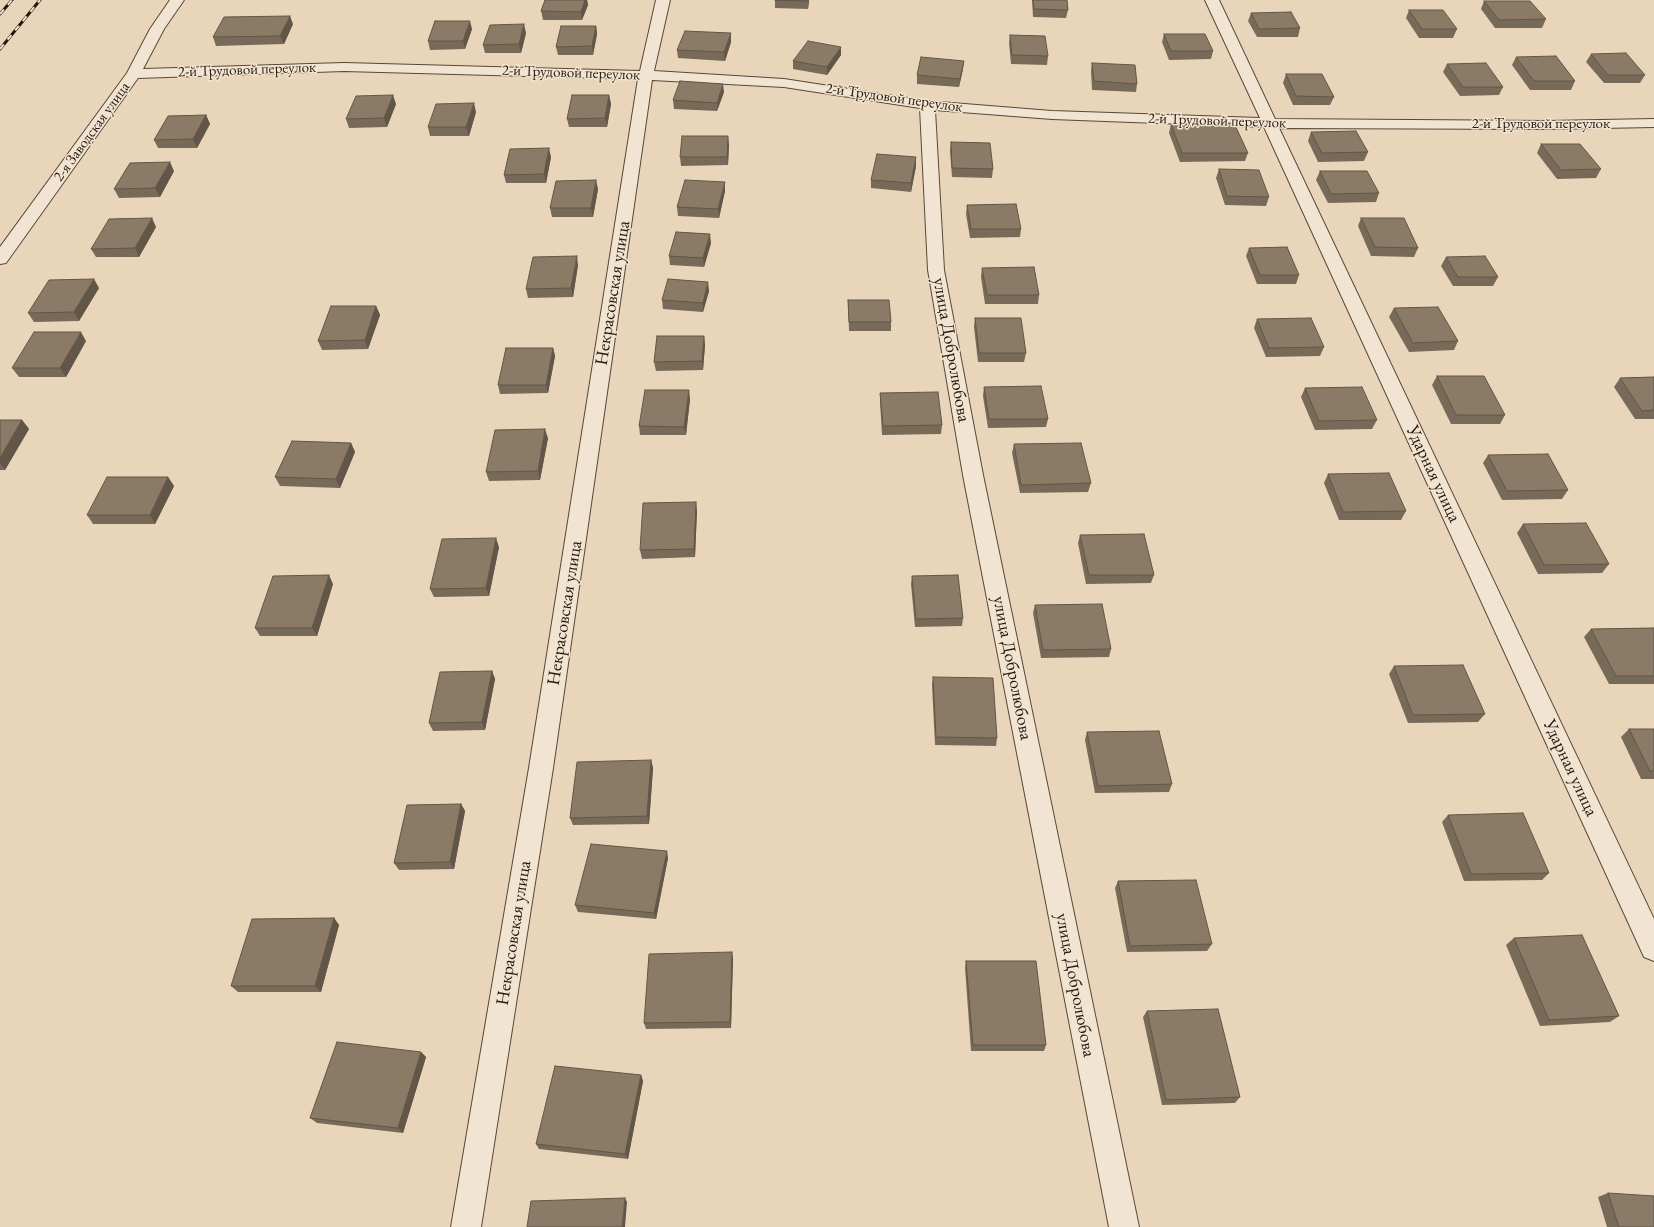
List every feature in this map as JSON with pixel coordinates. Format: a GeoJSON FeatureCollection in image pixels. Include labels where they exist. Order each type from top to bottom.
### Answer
{"type":"FeatureCollection","features":[{"type":"Feature","properties":{"kind":"street","name":"2-я Заводская улица"},"geometry":{"type":"LineString","coordinates":[[0,259],[134,74],[157,29],[177,0]]}},
{"type":"Feature","properties":{"kind":"street","name":"Некрасовская улица"},"geometry":{"type":"LineString","coordinates":[[466,1227],[541,768],[646,75],[663,0]]}},
{"type":"Feature","properties":{"kind":"street","name":"Ударная улица"},"geometry":{"type":"LineString","coordinates":[[1212,0],[1654,948]]}},
{"type":"Feature","properties":{"kind":"street","name":"2-й Трудовой переулок"},"geometry":{"type":"LineString","coordinates":[[134,74],[344,67],[646,75],[784,83],[927,105],[1052,115],[1269,123],[1547,125],[1654,123]]}},
{"type":"Feature","properties":{"kind":"street","name":"улица Добролюбова"},"geometry":{"type":"LineString","coordinates":[[927,105],[936,270],[973,475],[1124,1227]]}},
{"type":"Feature","properties":{"kind":"building"},"geometry":{"type":"Polygon","coordinates":[[[545,0],[585,0],[581,12],[541,11],[545,0]]]}},
{"type":"Feature","properties":{"kind":"building"},"geometry":{"type":"Polygon","coordinates":[[[775,0],[808,0],[808,1],[775,0]]]}},
{"type":"Feature","properties":{"kind":"building"},"geometry":{"type":"Polygon","coordinates":[[[1033,0],[1067,0],[1068,10],[1034,9],[1033,0]]]}},
{"type":"Feature","properties":{"kind":"building"},"geometry":{"type":"Polygon","coordinates":[[[1484,1],[1530,1],[1546,19],[1499,20],[1484,1]]]}},
{"type":"Feature","properties":{"kind":"building"},"geometry":{"type":"Polygon","coordinates":[[[1409,10],[1443,10],[1457,29],[1422,29],[1409,10]]]}},
{"type":"Feature","properties":{"kind":"building"},"geometry":{"type":"Polygon","coordinates":[[[1291,12],[1300,28],[1259,29],[1251,13],[1291,12]]]}},
{"type":"Feature","properties":{"kind":"building"},"geometry":{"type":"Polygon","coordinates":[[[290,16],[280,36],[213,37],[224,17],[290,16]]]}},
{"type":"Feature","properties":{"kind":"building"},"geometry":{"type":"Polygon","coordinates":[[[435,21],[470,21],[463,41],[428,41],[435,21]]]}},
{"type":"Feature","properties":{"kind":"building"},"geometry":{"type":"Polygon","coordinates":[[[524,24],[519,44],[483,45],[490,25],[524,24]]]}},
{"type":"Feature","properties":{"kind":"building"},"geometry":{"type":"Polygon","coordinates":[[[561,26],[596,26],[592,46],[556,47],[561,26]]]}},
{"type":"Feature","properties":{"kind":"building"},"geometry":{"type":"Polygon","coordinates":[[[685,31],[731,33],[724,52],[677,50],[685,31]]]}},
{"type":"Feature","properties":{"kind":"building"},"geometry":{"type":"Polygon","coordinates":[[[1164,34],[1205,34],[1213,51],[1171,51],[1164,34]]]}},
{"type":"Feature","properties":{"kind":"building"},"geometry":{"type":"Polygon","coordinates":[[[1010,35],[1045,36],[1048,56],[1012,55],[1010,35]]]}},
{"type":"Feature","properties":{"kind":"building"},"geometry":{"type":"Polygon","coordinates":[[[808,41],[841,47],[827,67],[793,61],[808,41]]]}},
{"type":"Feature","properties":{"kind":"building"},"geometry":{"type":"Polygon","coordinates":[[[1626,53],[1645,75],[1608,75],[1591,54],[1626,53]]]}},
{"type":"Feature","properties":{"kind":"building"},"geometry":{"type":"Polygon","coordinates":[[[1556,56],[1575,81],[1534,81],[1516,57],[1556,56]]]}},
{"type":"Feature","properties":{"kind":"building"},"geometry":{"type":"Polygon","coordinates":[[[921,57],[964,61],[960,79],[917,75],[921,57]]]}},
{"type":"Feature","properties":{"kind":"building"},"geometry":{"type":"Polygon","coordinates":[[[1092,63],[1135,65],[1137,84],[1094,81],[1092,63]]]}},
{"type":"Feature","properties":{"kind":"building"},"geometry":{"type":"Polygon","coordinates":[[[1486,63],[1503,87],[1463,87],[1447,64],[1486,63]]]}},
{"type":"Feature","properties":{"kind":"building"},"geometry":{"type":"Polygon","coordinates":[[[1286,74],[1322,74],[1334,97],[1296,96],[1286,74]]]}},
{"type":"Feature","properties":{"kind":"building"},"geometry":{"type":"Polygon","coordinates":[[[680,81],[723,84],[717,103],[673,100],[680,81]]]}},
{"type":"Feature","properties":{"kind":"building"},"geometry":{"type":"Polygon","coordinates":[[[393,95],[384,118],[346,119],[356,96],[393,95]]]}},
{"type":"Feature","properties":{"kind":"building"},"geometry":{"type":"Polygon","coordinates":[[[572,95],[609,95],[605,118],[567,119],[572,95]]]}},
{"type":"Feature","properties":{"kind":"building"},"geometry":{"type":"Polygon","coordinates":[[[474,103],[466,127],[428,127],[436,104],[474,103]]]}},
{"type":"Feature","properties":{"kind":"building"},"geometry":{"type":"Polygon","coordinates":[[[206,115],[193,139],[154,140],[168,116],[206,115]]]}},
{"type":"Feature","properties":{"kind":"building"},"geometry":{"type":"Polygon","coordinates":[[[1234,123],[1248,153],[1182,153],[1171,124],[1234,123]]]}},
{"type":"Feature","properties":{"kind":"building"},"geometry":{"type":"Polygon","coordinates":[[[1356,131],[1368,152],[1322,153],[1311,132],[1356,131]]]}},
{"type":"Feature","properties":{"kind":"building"},"geometry":{"type":"Polygon","coordinates":[[[682,136],[728,136],[727,157],[680,157],[682,136]]]}},
{"type":"Feature","properties":{"kind":"building"},"geometry":{"type":"Polygon","coordinates":[[[951,142],[990,143],[993,169],[952,168],[951,142]]]}},
{"type":"Feature","properties":{"kind":"building"},"geometry":{"type":"Polygon","coordinates":[[[1541,144],[1580,144],[1601,169],[1561,170],[1541,144]]]}},
{"type":"Feature","properties":{"kind":"building"},"geometry":{"type":"Polygon","coordinates":[[[549,148],[544,174],[504,175],[510,149],[549,148]]]}},
{"type":"Feature","properties":{"kind":"building"},"geometry":{"type":"Polygon","coordinates":[[[877,154],[916,157],[911,183],[871,180],[877,154]]]}},
{"type":"Feature","properties":{"kind":"building"},"geometry":{"type":"Polygon","coordinates":[[[170,162],[155,188],[114,189],[130,163],[170,162]]]}},
{"type":"Feature","properties":{"kind":"building"},"geometry":{"type":"Polygon","coordinates":[[[1219,169],[1259,170],[1269,197],[1227,196],[1219,169]]]}},
{"type":"Feature","properties":{"kind":"building"},"geometry":{"type":"Polygon","coordinates":[[[1320,171],[1367,171],[1379,193],[1331,194],[1320,171]]]}},
{"type":"Feature","properties":{"kind":"building"},"geometry":{"type":"Polygon","coordinates":[[[596,180],[591,208],[550,208],[556,181],[596,180]]]}},
{"type":"Feature","properties":{"kind":"building"},"geometry":{"type":"Polygon","coordinates":[[[685,180],[725,182],[718,209],[677,207],[685,180]]]}},
{"type":"Feature","properties":{"kind":"building"},"geometry":{"type":"Polygon","coordinates":[[[1016,204],[1021,229],[971,229],[967,205],[1016,204]]]}},
{"type":"Feature","properties":{"kind":"building"},"geometry":{"type":"Polygon","coordinates":[[[152,218],[135,248],[91,249],[109,219],[152,218]]]}},
{"type":"Feature","properties":{"kind":"building"},"geometry":{"type":"Polygon","coordinates":[[[1361,218],[1404,218],[1418,248],[1375,247],[1361,218]]]}},
{"type":"Feature","properties":{"kind":"building"},"geometry":{"type":"Polygon","coordinates":[[[676,232],[710,234],[703,258],[669,256],[676,232]]]}},
{"type":"Feature","properties":{"kind":"building"},"geometry":{"type":"Polygon","coordinates":[[[1287,247],[1299,275],[1260,275],[1249,248],[1287,247]]]}},
{"type":"Feature","properties":{"kind":"building"},"geometry":{"type":"Polygon","coordinates":[[[577,256],[571,288],[526,289],[533,257],[577,256]]]}},
{"type":"Feature","properties":{"kind":"building"},"geometry":{"type":"Polygon","coordinates":[[[1485,256],[1498,277],[1458,277],[1446,257],[1485,256]]]}},
{"type":"Feature","properties":{"kind":"building"},"geometry":{"type":"Polygon","coordinates":[[[1034,267],[1039,295],[987,295],[982,268],[1034,267]]]}},
{"type":"Feature","properties":{"kind":"building"},"geometry":{"type":"Polygon","coordinates":[[[94,279],[74,312],[28,313],[49,280],[94,279]]]}},
{"type":"Feature","properties":{"kind":"building"},"geometry":{"type":"Polygon","coordinates":[[[668,279],[708,282],[703,303],[662,300],[668,279]]]}},
{"type":"Feature","properties":{"kind":"building"},"geometry":{"type":"Polygon","coordinates":[[[848,300],[889,300],[891,322],[849,322],[848,300]]]}},
{"type":"Feature","properties":{"kind":"building"},"geometry":{"type":"Polygon","coordinates":[[[331,306],[376,306],[365,340],[318,341],[331,306]]]}},
{"type":"Feature","properties":{"kind":"building"},"geometry":{"type":"Polygon","coordinates":[[[1438,307],[1458,341],[1413,343],[1394,308],[1438,307]]]}},
{"type":"Feature","properties":{"kind":"building"},"geometry":{"type":"Polygon","coordinates":[[[975,318],[1021,318],[1026,353],[979,353],[975,318]]]}},
{"type":"Feature","properties":{"kind":"building"},"geometry":{"type":"Polygon","coordinates":[[[1311,318],[1324,347],[1269,348],[1257,319],[1311,318]]]}},
{"type":"Feature","properties":{"kind":"building"},"geometry":{"type":"Polygon","coordinates":[[[34,332],[81,332],[60,368],[12,368],[34,332]]]}},
{"type":"Feature","properties":{"kind":"building"},"geometry":{"type":"Polygon","coordinates":[[[657,336],[704,336],[702,361],[654,362],[657,336]]]}},
{"type":"Feature","properties":{"kind":"building"},"geometry":{"type":"Polygon","coordinates":[[[506,348],[553,348],[546,385],[498,385],[506,348]]]}},
{"type":"Feature","properties":{"kind":"building"},"geometry":{"type":"Polygon","coordinates":[[[1437,376],[1484,376],[1505,415],[1456,415],[1437,376]]]}},
{"type":"Feature","properties":{"kind":"building"},"geometry":{"type":"Polygon","coordinates":[[[1654,377],[1654,410],[1642,411],[1620,378],[1654,377]]]}},
{"type":"Feature","properties":{"kind":"building"},"geometry":{"type":"Polygon","coordinates":[[[1041,386],[1048,419],[989,419],[984,387],[1041,386]]]}},
{"type":"Feature","properties":{"kind":"building"},"geometry":{"type":"Polygon","coordinates":[[[1362,387],[1377,420],[1319,421],[1305,388],[1362,387]]]}},
{"type":"Feature","properties":{"kind":"building"},"geometry":{"type":"Polygon","coordinates":[[[645,390],[689,390],[684,427],[639,426],[645,390]]]}},
{"type":"Feature","properties":{"kind":"building"},"geometry":{"type":"Polygon","coordinates":[[[938,392],[942,425],[883,426],[880,393],[938,392]]]}},
{"type":"Feature","properties":{"kind":"building"},"geometry":{"type":"Polygon","coordinates":[[[0,420],[22,420],[0,458],[0,420]]]}},
{"type":"Feature","properties":{"kind":"building"},"geometry":{"type":"Polygon","coordinates":[[[545,429],[538,471],[486,472],[495,430],[545,429]]]}},
{"type":"Feature","properties":{"kind":"building"},"geometry":{"type":"Polygon","coordinates":[[[292,441],[351,443],[336,479],[275,477],[292,441]]]}},
{"type":"Feature","properties":{"kind":"building"},"geometry":{"type":"Polygon","coordinates":[[[1081,443],[1091,483],[1021,485],[1014,444],[1081,443]]]}},
{"type":"Feature","properties":{"kind":"building"},"geometry":{"type":"Polygon","coordinates":[[[1548,454],[1568,490],[1507,491],[1488,455],[1548,454]]]}},
{"type":"Feature","properties":{"kind":"building"},"geometry":{"type":"Polygon","coordinates":[[[1389,473],[1406,511],[1343,512],[1328,474],[1389,473]]]}},
{"type":"Feature","properties":{"kind":"building"},"geometry":{"type":"Polygon","coordinates":[[[107,477],[168,477],[150,515],[87,515],[107,477]]]}},
{"type":"Feature","properties":{"kind":"building"},"geometry":{"type":"Polygon","coordinates":[[[696,502],[694,549],[640,550],[643,503],[696,502]]]}},
{"type":"Feature","properties":{"kind":"building"},"geometry":{"type":"Polygon","coordinates":[[[1586,523],[1609,564],[1544,565],[1523,524],[1586,523]]]}},
{"type":"Feature","properties":{"kind":"building"},"geometry":{"type":"Polygon","coordinates":[[[1144,534],[1154,575],[1089,575],[1080,535],[1144,534]]]}},
{"type":"Feature","properties":{"kind":"building"},"geometry":{"type":"Polygon","coordinates":[[[496,538],[486,588],[430,589],[442,539],[496,538]]]}},
{"type":"Feature","properties":{"kind":"building"},"geometry":{"type":"Polygon","coordinates":[[[329,575],[312,628],[255,628],[273,576],[329,575]]]}},
{"type":"Feature","properties":{"kind":"building"},"geometry":{"type":"Polygon","coordinates":[[[958,575],[963,618],[916,619],[912,576],[958,575]]]}},
{"type":"Feature","properties":{"kind":"building"},"geometry":{"type":"Polygon","coordinates":[[[1102,604],[1111,649],[1043,650],[1035,605],[1102,604]]]}},
{"type":"Feature","properties":{"kind":"building"},"geometry":{"type":"Polygon","coordinates":[[[1654,628],[1654,676],[1616,676],[1591,629],[1654,628]]]}},
{"type":"Feature","properties":{"kind":"building"},"geometry":{"type":"Polygon","coordinates":[[[1463,665],[1485,714],[1413,715],[1394,666],[1463,665]]]}},
{"type":"Feature","properties":{"kind":"building"},"geometry":{"type":"Polygon","coordinates":[[[492,671],[482,722],[429,723],[440,672],[492,671]]]}},
{"type":"Feature","properties":{"kind":"building"},"geometry":{"type":"Polygon","coordinates":[[[933,677],[993,678],[997,738],[936,737],[933,677]]]}},
{"type":"Feature","properties":{"kind":"building"},"geometry":{"type":"Polygon","coordinates":[[[1629,729],[1654,729],[1654,771],[1650,771],[1629,729]]]}},
{"type":"Feature","properties":{"kind":"building"},"geometry":{"type":"Polygon","coordinates":[[[1159,731],[1172,784],[1098,786],[1087,732],[1159,731]]]}},
{"type":"Feature","properties":{"kind":"building"},"geometry":{"type":"Polygon","coordinates":[[[651,760],[647,816],[570,818],[577,762],[651,760]]]}},
{"type":"Feature","properties":{"kind":"building"},"geometry":{"type":"Polygon","coordinates":[[[461,804],[450,862],[394,863],[407,805],[461,804]]]}},
{"type":"Feature","properties":{"kind":"building"},"geometry":{"type":"Polygon","coordinates":[[[1523,813],[1549,873],[1471,874],[1448,815],[1523,813]]]}},
{"type":"Feature","properties":{"kind":"building"},"geometry":{"type":"Polygon","coordinates":[[[591,844],[667,851],[654,913],[575,905],[591,844]]]}},
{"type":"Feature","properties":{"kind":"building"},"geometry":{"type":"Polygon","coordinates":[[[1196,880],[1212,944],[1130,946],[1118,881],[1196,880]]]}},
{"type":"Feature","properties":{"kind":"building"},"geometry":{"type":"Polygon","coordinates":[[[334,918],[315,986],[231,986],[252,919],[334,918]]]}},
{"type":"Feature","properties":{"kind":"building"},"geometry":{"type":"Polygon","coordinates":[[[1582,935],[1619,1016],[1549,1020],[1514,938],[1582,935]]]}},
{"type":"Feature","properties":{"kind":"building"},"geometry":{"type":"Polygon","coordinates":[[[732,952],[730,1022],[644,1023],[649,954],[732,952]]]}},
{"type":"Feature","properties":{"kind":"building"},"geometry":{"type":"Polygon","coordinates":[[[966,961],[1036,961],[1046,1045],[973,1045],[966,961]]]}},
{"type":"Feature","properties":{"kind":"building"},"geometry":{"type":"Polygon","coordinates":[[[1218,1009],[1240,1097],[1166,1100],[1147,1011],[1218,1009]]]}},
{"type":"Feature","properties":{"kind":"building"},"geometry":{"type":"Polygon","coordinates":[[[337,1042],[421,1052],[398,1128],[310,1118],[337,1042]]]}},
{"type":"Feature","properties":{"kind":"building"},"geometry":{"type":"Polygon","coordinates":[[[555,1066],[641,1075],[625,1154],[536,1144],[555,1066]]]}},
{"type":"Feature","properties":{"kind":"building"},"geometry":{"type":"Polygon","coordinates":[[[1608,1193],[1654,1196],[1654,1227],[1619,1227],[1608,1193]]]}},
{"type":"Feature","properties":{"kind":"building"},"geometry":{"type":"Polygon","coordinates":[[[625,1198],[622,1227],[527,1227],[531,1201],[625,1198]]]}},
{"type":"Feature","properties":{"kind":"railway"},"geometry":{"type":"LineString","coordinates":[[0,14],[12,0]]}},
{"type":"Feature","properties":{"kind":"railway"},"geometry":{"type":"LineString","coordinates":[[0,49],[40,0]]}}]}
